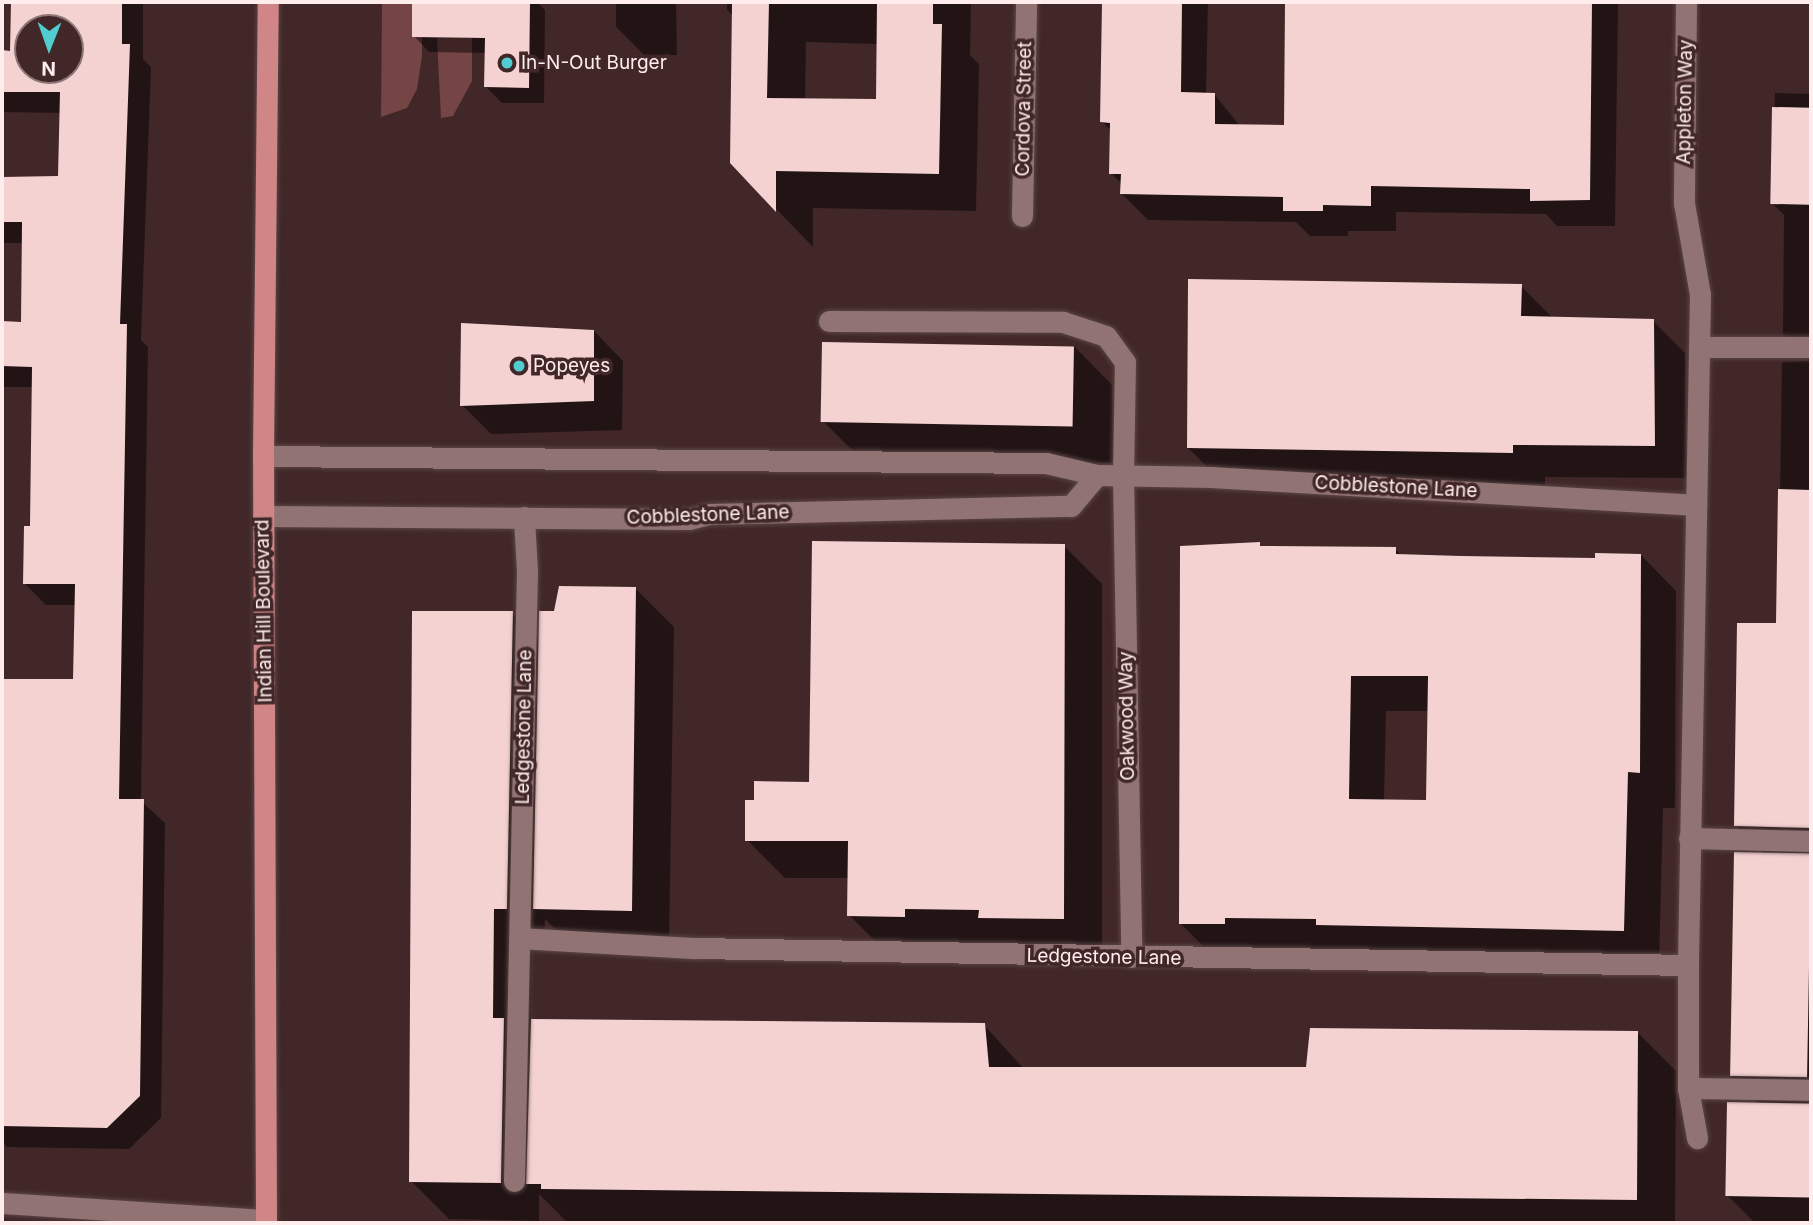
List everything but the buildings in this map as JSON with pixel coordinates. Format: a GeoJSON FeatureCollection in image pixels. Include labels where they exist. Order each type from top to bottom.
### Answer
{"type":"FeatureCollection","features":[{"type":"Feature","properties":{"kind":"main road","name":"Indian Hill Boulevard"},"geometry":{"type":"LineString","coordinates":[[264,1222],[262,456],[268,2]]}},
{"type":"Feature","properties":{"kind":"street","name":"Cordova Street"},"geometry":{"type":"LineString","coordinates":[[1022,216],[1026,2]]}},
{"type":"Feature","properties":{"kind":"street","name":"Appleton Way"},"geometry":{"type":"LineString","coordinates":[[1686,2],[1684,203],[1700,295],[1688,965],[1688,1088],[1698,1138]]}},
{"type":"Feature","properties":{"kind":"street","name":"Oakwood Way"},"geometry":{"type":"LineString","coordinates":[[829,321],[1063,322],[1106,336],[1118,346],[1128,380],[1123,476],[1131,957]]}},
{"type":"Feature","properties":{"kind":"street"},"geometry":{"type":"LineString","coordinates":[[1700,347],[1811,347]]}},
{"type":"Feature","properties":{"kind":"street","name":"Cobblestone Lane"},"geometry":{"type":"LineString","coordinates":[[262,456],[888,459],[1046,463],[1097,475],[1696,505]]}},
{"type":"Feature","properties":{"kind":"street","name":"Cobblestone Lane"},"geometry":{"type":"LineString","coordinates":[[263,516],[689,520],[709,514],[1071,506],[1097,475]]}},
{"type":"Feature","properties":{"kind":"street","name":"Ledgestone Lane"},"geometry":{"type":"LineString","coordinates":[[514,1181],[527,571],[524,517]]}},
{"type":"Feature","properties":{"kind":"street"},"geometry":{"type":"LineString","coordinates":[[1689,838],[1811,841]]}},
{"type":"Feature","properties":{"kind":"street","name":"Ledgestone Lane"},"geometry":{"type":"LineString","coordinates":[[520,938],[695,948],[1688,965]]}},
{"type":"Feature","properties":{"kind":"street"},"geometry":{"type":"LineString","coordinates":[[1688,1088],[1811,1090]]}},
{"type":"Feature","properties":{"kind":"street"},"geometry":{"type":"LineString","coordinates":[[2,1203],[264,1222]]}},
{"type":"Feature","properties":{"kind":"shaded area"},"geometry":{"type":"Polygon","coordinates":[[[382,2],[412,2],[412,37],[422,37],[422,56],[417,89],[407,108],[381,117],[382,2]]]}},
{"type":"Feature","properties":{"kind":"shaded area"},"geometry":{"type":"Polygon","coordinates":[[[437,38],[472,38],[472,81],[453,116],[441,118],[437,38]]]}},
{"type":"Feature","properties":{"kind":"place","name":"In-N-Out Burger"},"geometry":{"type":"Point","coordinates":[507,63]}},
{"type":"Feature","properties":{"kind":"place","name":"Popeyes"},"geometry":{"type":"Point","coordinates":[519,366]}}]}
